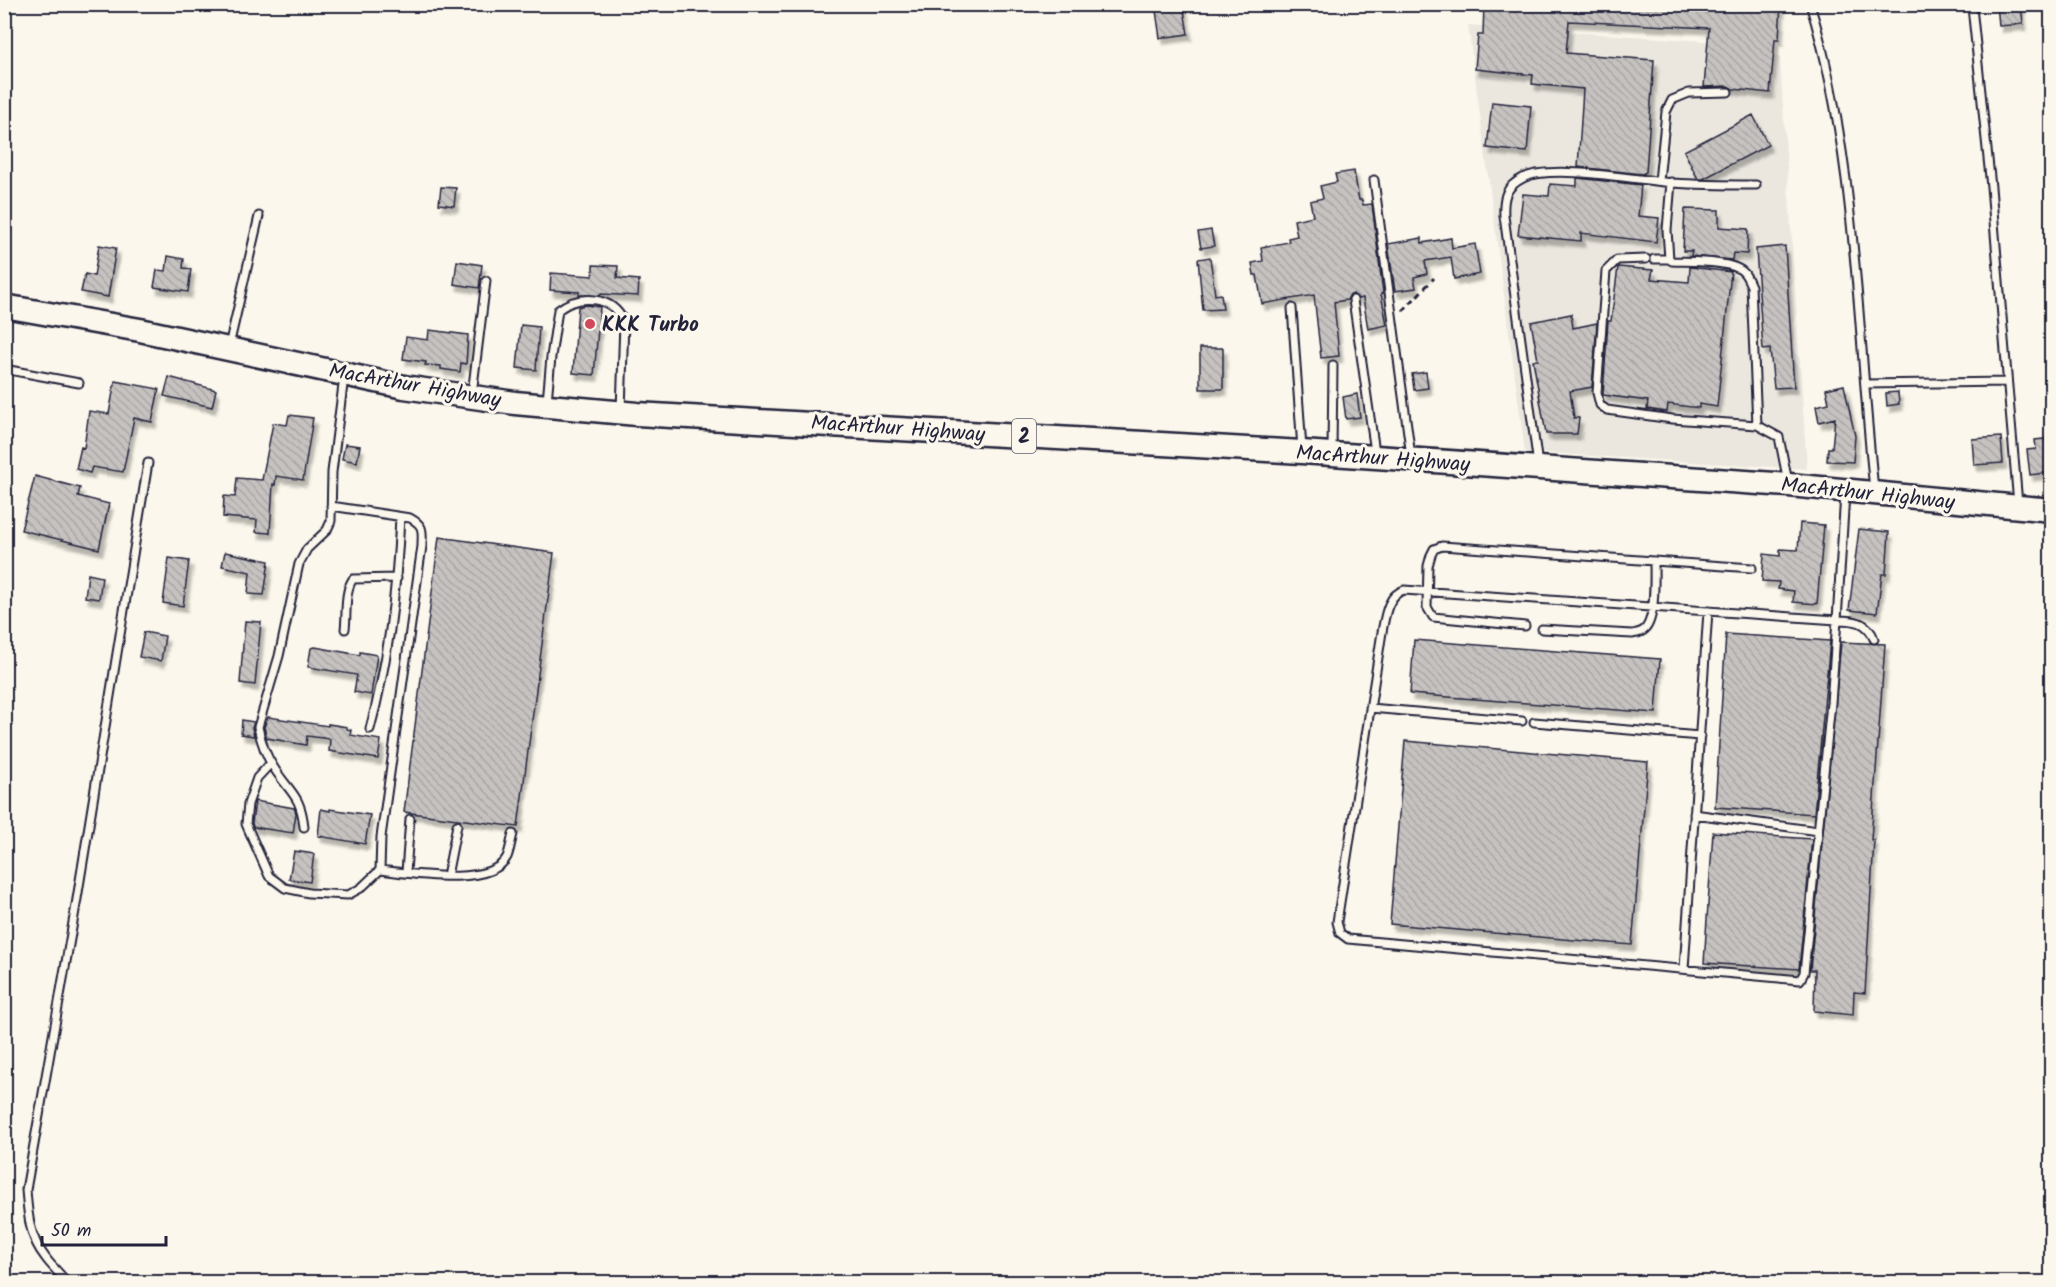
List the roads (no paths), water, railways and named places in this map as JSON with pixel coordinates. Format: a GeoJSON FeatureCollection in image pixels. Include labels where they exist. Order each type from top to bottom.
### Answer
{"type":"FeatureCollection","features":[{"type":"Feature","properties":{"kind":"highway","name":"MacArthur Highway"},"geometry":{"type":"LineString","coordinates":[[4,306],[140,330],[404,387],[547,406],[621,413],[1302,452],[1789,485],[2052,510]]}},
{"type":"Feature","properties":{"kind":"lane"},"geometry":{"type":"LineString","coordinates":[[1810,4],[1824,49],[1847,189],[1874,494]]}},
{"type":"Feature","properties":{"kind":"lane"},"geometry":{"type":"LineString","coordinates":[[1972,7],[1990,176],[2018,507]]}},
{"type":"Feature","properties":{"kind":"lane"},"geometry":{"type":"LineString","coordinates":[[1659,181],[1666,112],[1672,100],[1689,93],[1728,92]]}},
{"type":"Feature","properties":{"kind":"lane"},"geometry":{"type":"LineString","coordinates":[[1538,468],[1503,199],[1512,185],[1524,178],[1553,171],[1671,182],[1756,185]]}},
{"type":"Feature","properties":{"kind":"lane"},"geometry":{"type":"LineString","coordinates":[[1374,180],[1412,460]]}},
{"type":"Feature","properties":{"kind":"lane"},"geometry":{"type":"LineString","coordinates":[[1669,259],[1667,230],[1671,182]]}},
{"type":"Feature","properties":{"kind":"lane"},"geometry":{"type":"LineString","coordinates":[[228,349],[259,216]]}},
{"type":"Feature","properties":{"kind":"lane"},"geometry":{"type":"LineString","coordinates":[[1757,424],[1751,286],[1744,272],[1734,267],[1669,259],[1617,260],[1606,272],[1597,393],[1600,405],[1607,410],[1672,419],[1757,424],[1779,437],[1789,485]]}},
{"type":"Feature","properties":{"kind":"lane"},"geometry":{"type":"LineString","coordinates":[[472,397],[486,281]]}},
{"type":"Feature","properties":{"kind":"lane"},"geometry":{"type":"LineString","coordinates":[[547,406],[558,310],[569,302],[586,300],[607,303],[619,312],[624,322],[621,413]]}},
{"type":"Feature","properties":{"kind":"lane"},"geometry":{"type":"LineString","coordinates":[[1353,300],[1375,457]]}},
{"type":"Feature","properties":{"kind":"lane"},"geometry":{"type":"LineString","coordinates":[[1292,308],[1302,452]]}},
{"type":"Feature","properties":{"kind":"lane"},"geometry":{"type":"LineString","coordinates":[[1332,455],[1333,365]]}},
{"type":"Feature","properties":{"kind":"lane"},"geometry":{"type":"LineString","coordinates":[[4,369],[79,383]]}},
{"type":"Feature","properties":{"kind":"lane"},"geometry":{"type":"LineString","coordinates":[[304,827],[302,810],[297,799],[271,764],[258,727],[279,656],[299,564],[307,549],[327,530],[331,521],[332,472],[345,374]]}},
{"type":"Feature","properties":{"kind":"lane"},"geometry":{"type":"LineString","coordinates":[[1865,384],[2007,382]]}},
{"type":"Feature","properties":{"kind":"lane"},"geometry":{"type":"LineString","coordinates":[[66,1282],[45,1258],[33,1239],[26,1190],[76,905],[148,464]]}},
{"type":"Feature","properties":{"kind":"lane"},"geometry":{"type":"LineString","coordinates":[[1845,492],[1837,620],[1831,703],[1804,973],[1800,980],[1348,939],[1340,933],[1337,922],[1370,708],[1388,606],[1399,591],[1427,592],[1708,611],[1837,620],[1859,622],[1867,626],[1874,639]]}},
{"type":"Feature","properties":{"kind":"lane"},"geometry":{"type":"LineString","coordinates":[[271,764],[257,778],[248,804],[246,824],[269,876],[285,888],[309,892],[348,895],[361,888],[380,870],[383,825],[422,546],[422,529],[419,523],[410,518],[331,506]]}},
{"type":"Feature","properties":{"kind":"lane"},"geometry":{"type":"LineString","coordinates":[[369,729],[376,706],[397,578],[400,517]]}},
{"type":"Feature","properties":{"kind":"lane"},"geometry":{"type":"LineString","coordinates":[[1525,626],[1432,617],[1426,607],[1431,555],[1434,549],[1442,546],[1752,568]]}},
{"type":"Feature","properties":{"kind":"lane"},"geometry":{"type":"LineString","coordinates":[[1542,629],[1632,634],[1642,632],[1648,626],[1652,608],[1654,561]]}},
{"type":"Feature","properties":{"kind":"lane"},"geometry":{"type":"LineString","coordinates":[[345,629],[350,582],[353,579],[397,578]]}},
{"type":"Feature","properties":{"kind":"lane"},"geometry":{"type":"LineString","coordinates":[[1684,969],[1708,611]]}},
{"type":"Feature","properties":{"kind":"lane"},"geometry":{"type":"LineString","coordinates":[[1370,708],[1522,721]]}},
{"type":"Feature","properties":{"kind":"lane"},"geometry":{"type":"LineString","coordinates":[[1534,722],[1700,736]]}},
{"type":"Feature","properties":{"kind":"lane"},"geometry":{"type":"LineString","coordinates":[[1694,814],[1818,831]]}},
{"type":"Feature","properties":{"kind":"lane"},"geometry":{"type":"LineString","coordinates":[[405,872],[410,819]]}},
{"type":"Feature","properties":{"kind":"lane"},"geometry":{"type":"LineString","coordinates":[[447,876],[457,825]]}},
{"type":"Feature","properties":{"kind":"lane"},"geometry":{"type":"LineString","coordinates":[[380,870],[447,876],[476,875],[497,866],[506,858],[513,834]]}},
{"type":"Feature","properties":{"kind":"place","name":"KKK Turbo"},"geometry":{"type":"Point","coordinates":[590,324]}}]}
